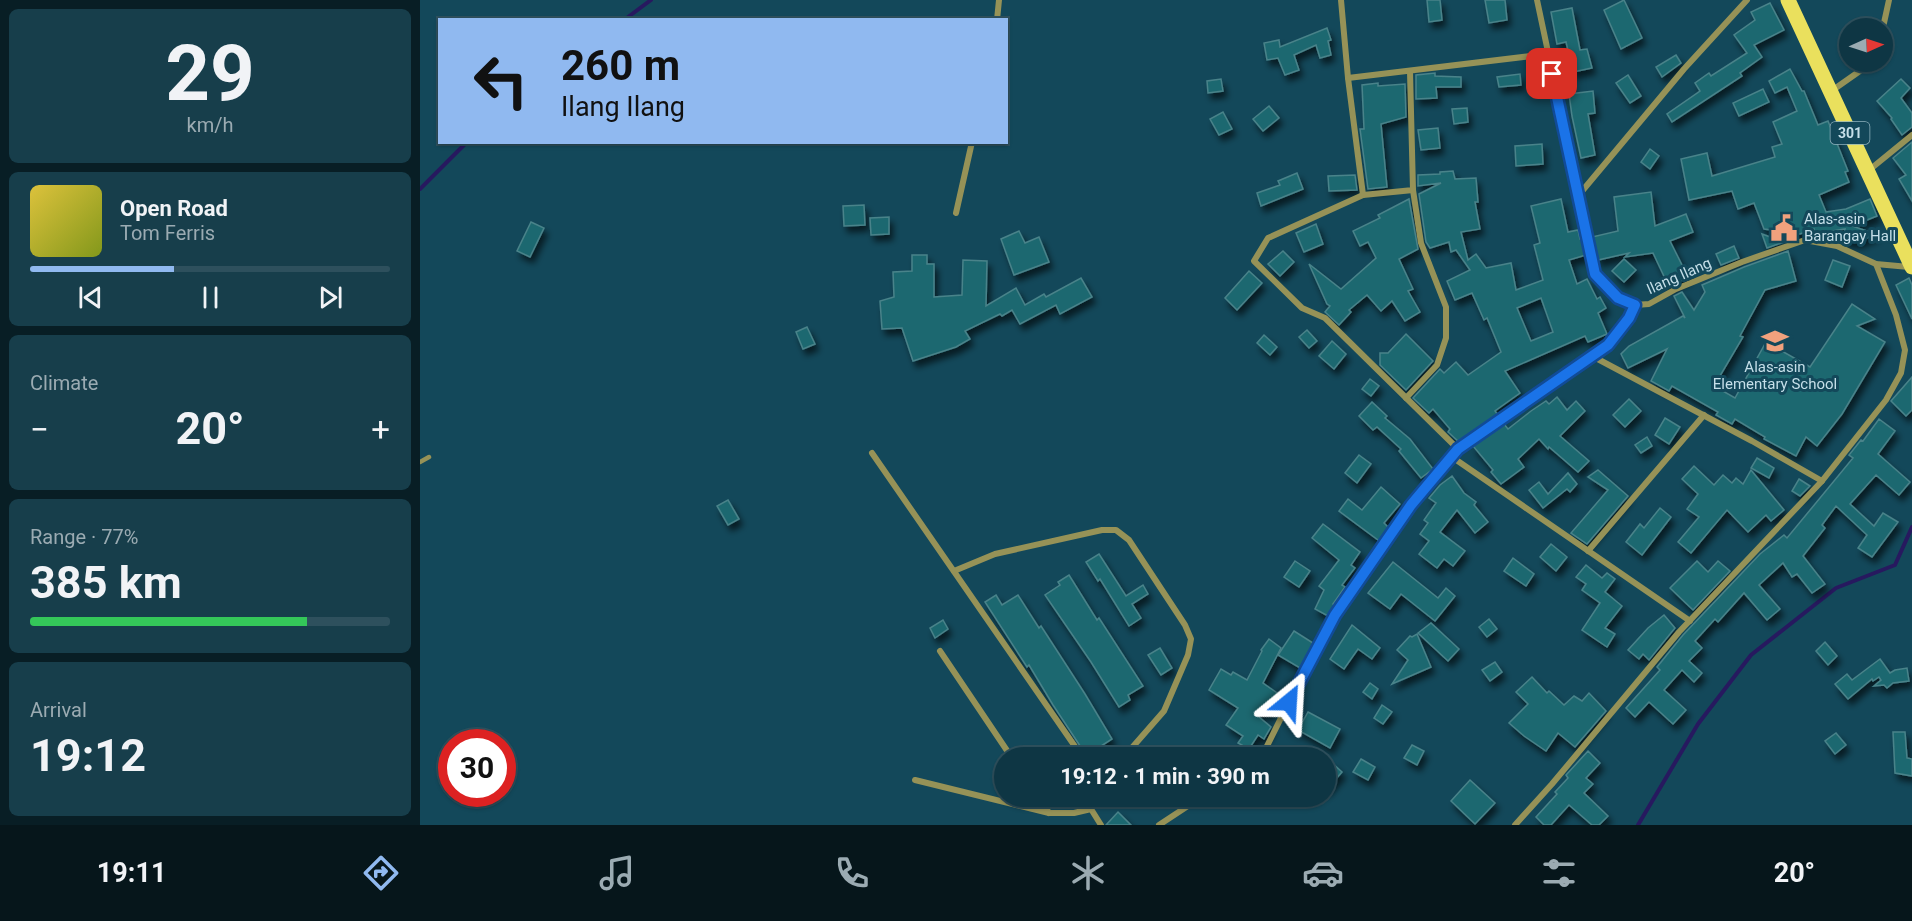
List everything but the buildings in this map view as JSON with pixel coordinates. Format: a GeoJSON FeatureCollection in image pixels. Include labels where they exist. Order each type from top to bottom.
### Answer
{"type":"FeatureCollection","features":[{"type":"Feature","properties":{"kind":"main road","name":"301"},"geometry":{"type":"LineString","coordinates":[[1788,0],[1912,267]]}},
{"type":"Feature","properties":{"kind":"street"},"geometry":{"type":"LineString","coordinates":[[997,18],[999,0]]}},
{"type":"Feature","properties":{"kind":"street"},"geometry":{"type":"LineString","coordinates":[[1341,0],[1363,195]]}},
{"type":"Feature","properties":{"kind":"street","name":"Ilang Ilang"},"geometry":{"type":"LineString","coordinates":[[1537,0],[1595,274],[1618,298],[1635,305],[1648,304],[1676,289],[1742,262],[1805,240],[1838,246],[1876,264],[1912,267]]}},
{"type":"Feature","properties":{"kind":"street"},"geometry":{"type":"LineString","coordinates":[[1578,196],[1684,69],[1747,0]]}},
{"type":"Feature","properties":{"kind":"street"},"geometry":{"type":"LineString","coordinates":[[1885,18],[1889,0]]}},
{"type":"Feature","properties":{"kind":"street"},"geometry":{"type":"LineString","coordinates":[[1348,78],[1548,54]]}},
{"type":"Feature","properties":{"kind":"street"},"geometry":{"type":"LineString","coordinates":[[1406,398],[1437,365],[1446,338],[1446,307],[1421,243],[1413,190],[1410,72]]}},
{"type":"Feature","properties":{"kind":"street"},"geometry":{"type":"LineString","coordinates":[[1830,92],[1858,72]]}},
{"type":"Feature","properties":{"kind":"street"},"geometry":{"type":"LineString","coordinates":[[1868,172],[1912,135]]}},
{"type":"Feature","properties":{"kind":"street"},"geometry":{"type":"LineString","coordinates":[[956,213],[972,144]]}},
{"type":"Feature","properties":{"kind":"street"},"geometry":{"type":"LineString","coordinates":[[1413,190],[1363,195],[1268,238],[1254,261],[1302,308],[1325,318],[1458,449]]}},
{"type":"Feature","properties":{"kind":"street"},"geometry":{"type":"LineString","coordinates":[[1515,825],[1690,621],[1822,481],[1886,400],[1901,373],[1905,350],[1896,315],[1876,264]]}},
{"type":"Feature","properties":{"kind":"street"},"geometry":{"type":"LineString","coordinates":[[1266,747],[1335,615],[1411,505],[1458,449],[1608,345],[1629,318],[1635,305]]}},
{"type":"Feature","properties":{"kind":"street"},"geometry":{"type":"LineString","coordinates":[[1593,356],[1822,481]]}},
{"type":"Feature","properties":{"kind":"street"},"geometry":{"type":"LineString","coordinates":[[1588,551],[1704,415]]}},
{"type":"Feature","properties":{"kind":"street"},"geometry":{"type":"LineString","coordinates":[[872,453],[1075,747]]}},
{"type":"Feature","properties":{"kind":"street"},"geometry":{"type":"LineString","coordinates":[[1452,457],[1690,621]]}},
{"type":"Feature","properties":{"kind":"street"},"geometry":{"type":"LineString","coordinates":[[954,571],[995,554],[1102,530],[1116,530],[1129,540],[1185,625],[1191,639],[1188,655],[1164,711],[1133,747]]}},
{"type":"Feature","properties":{"kind":"street"},"geometry":{"type":"LineString","coordinates":[[940,651],[1005,747]]}},
{"type":"Feature","properties":{"kind":"street"},"geometry":{"type":"LineString","coordinates":[[915,780],[1049,813],[1074,813],[1091,809],[1101,825]]}},
{"type":"Feature","properties":{"kind":"street"},"geometry":{"type":"LineString","coordinates":[[1045,807],[1049,813]]}},
{"type":"Feature","properties":{"kind":"street"},"geometry":{"type":"LineString","coordinates":[[1159,825],[1186,807]]}},
{"type":"Feature","properties":{"kind":"lane"},"geometry":{"type":"LineString","coordinates":[[420,462],[429,457]]}},
{"type":"Feature","properties":{"kind":"waterway"},"geometry":{"type":"LineString","coordinates":[[627,18],[651,0]]}},
{"type":"Feature","properties":{"kind":"waterway"},"geometry":{"type":"LineString","coordinates":[[420,189],[465,144]]}},
{"type":"Feature","properties":{"kind":"waterway"},"geometry":{"type":"LineString","coordinates":[[1638,825],[1698,724],[1751,655],[1836,588],[1895,565],[1912,527]]}},
{"type":"Feature","properties":{"kind":"place","name":"Alas-asin Barangay Hall"},"geometry":{"type":"Point","coordinates":[1784,228]}},
{"type":"Feature","properties":{"kind":"place","name":"Alas-asin Elementary School"},"geometry":{"type":"Point","coordinates":[1775,341]}},
{"type":"Feature","properties":{"kind":"route"},"geometry":{"type":"LineString","coordinates":[[1289,702],[1335,615],[1411,505],[1458,449],[1608,345],[1629,318],[1635,305],[1618,298],[1595,274],[1552,74]]}}]}
